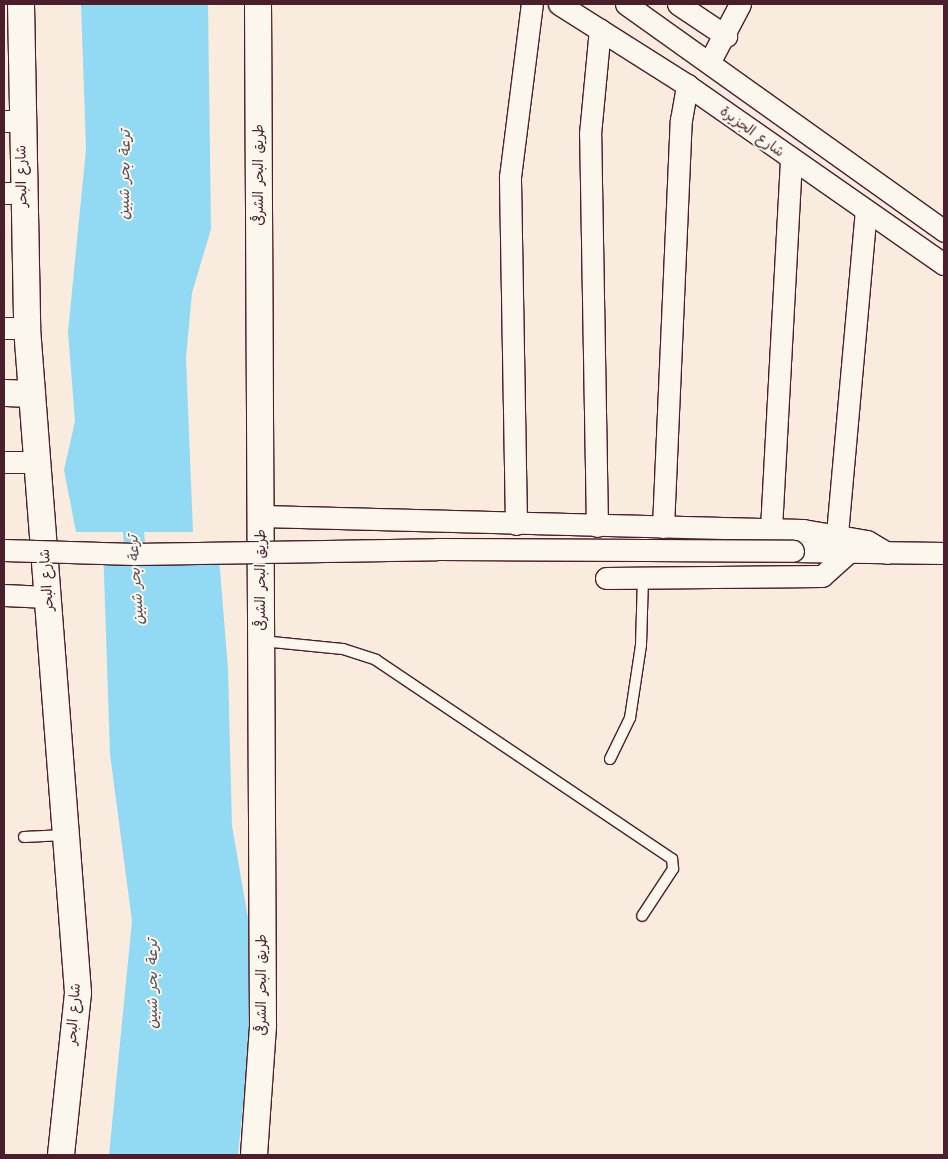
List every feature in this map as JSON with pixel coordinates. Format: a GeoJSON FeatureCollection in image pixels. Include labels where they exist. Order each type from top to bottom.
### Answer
{"type":"FeatureCollection","features":[{"type":"Feature","properties":{"kind":"street","name":"شارع البحر"},"geometry":{"type":"LineString","coordinates":[[22,4],[13,121],[12,193],[15,328],[32,394],[78,993],[61,1155]]}},
{"type":"Feature","properties":{"kind":"street","name":"طريق البحر الشرقى"},"geometry":{"type":"LineString","coordinates":[[254,1155],[263,1025],[258,4]]}},
{"type":"Feature","properties":{"kind":"street"},"geometry":{"type":"LineString","coordinates":[[516,524],[510,177],[532,4]]}},
{"type":"Feature","properties":{"kind":"street","name":"شارع الجزيرة"},"geometry":{"type":"LineString","coordinates":[[558,4],[687,84],[791,160],[944,264]]}},
{"type":"Feature","properties":{"kind":"street"},"geometry":{"type":"LineString","coordinates":[[626,4],[710,61],[944,231]]}},
{"type":"Feature","properties":{"kind":"street"},"geometry":{"type":"LineString","coordinates":[[678,4],[726,36]]}},
{"type":"Feature","properties":{"kind":"street"},"geometry":{"type":"LineString","coordinates":[[710,61],[726,36],[740,4]]}},
{"type":"Feature","properties":{"kind":"street"},"geometry":{"type":"LineString","coordinates":[[597,526],[590,134],[600,30]]}},
{"type":"Feature","properties":{"kind":"street"},"geometry":{"type":"LineString","coordinates":[[663,527],[681,120],[687,84]]}},
{"type":"Feature","properties":{"kind":"street"},"geometry":{"type":"LineString","coordinates":[[771,529],[791,160]]}},
{"type":"Feature","properties":{"kind":"street"},"geometry":{"type":"LineString","coordinates":[[837,534],[866,212]]}},
{"type":"Feature","properties":{"kind":"street"},"geometry":{"type":"LineString","coordinates":[[4,393],[32,394]]}},
{"type":"Feature","properties":{"kind":"street"},"geometry":{"type":"LineString","coordinates":[[4,462],[37,462]]}},
{"type":"Feature","properties":{"kind":"street"},"geometry":{"type":"LineString","coordinates":[[261,516],[771,529],[837,534],[867,541],[887,552]]}},
{"type":"Feature","properties":{"kind":"street"},"geometry":{"type":"LineString","coordinates":[[4,550],[134,554],[436,549],[944,553]]}},
{"type":"Feature","properties":{"kind":"street"},"geometry":{"type":"LineString","coordinates":[[606,578],[822,576],[849,552]]}},
{"type":"Feature","properties":{"kind":"street"},"geometry":{"type":"LineString","coordinates":[[4,595],[48,597]]}},
{"type":"Feature","properties":{"kind":"lane"},"geometry":{"type":"LineString","coordinates":[[610,759],[630,718],[641,645],[643,578]]}},
{"type":"Feature","properties":{"kind":"lane"},"geometry":{"type":"LineString","coordinates":[[262,641],[343,649],[376,660],[672,859],[673,869],[642,916]]}},
{"type":"Feature","properties":{"kind":"lane"},"geometry":{"type":"LineString","coordinates":[[24,837],[66,835]]}},
{"type":"Feature","properties":{"kind":"water"},"geometry":{"type":"Polygon","coordinates":[[[81,4],[208,4],[211,229],[192,293],[186,358],[193,532],[76,532],[64,470],[75,421],[68,332],[86,149],[81,4]]]}},
{"type":"Feature","properties":{"kind":"water"},"geometry":{"type":"Polygon","coordinates":[[[103,545],[218,545],[228,669],[232,826],[248,918],[252,1016],[238,1155],[109,1155],[132,921],[110,754],[103,545]]]}},
{"type":"Feature","properties":{"kind":"waterway","name":"ترعة بحر شبين"},"geometry":{"type":"LineString","coordinates":[[131,504],[136,571]]}}]}
